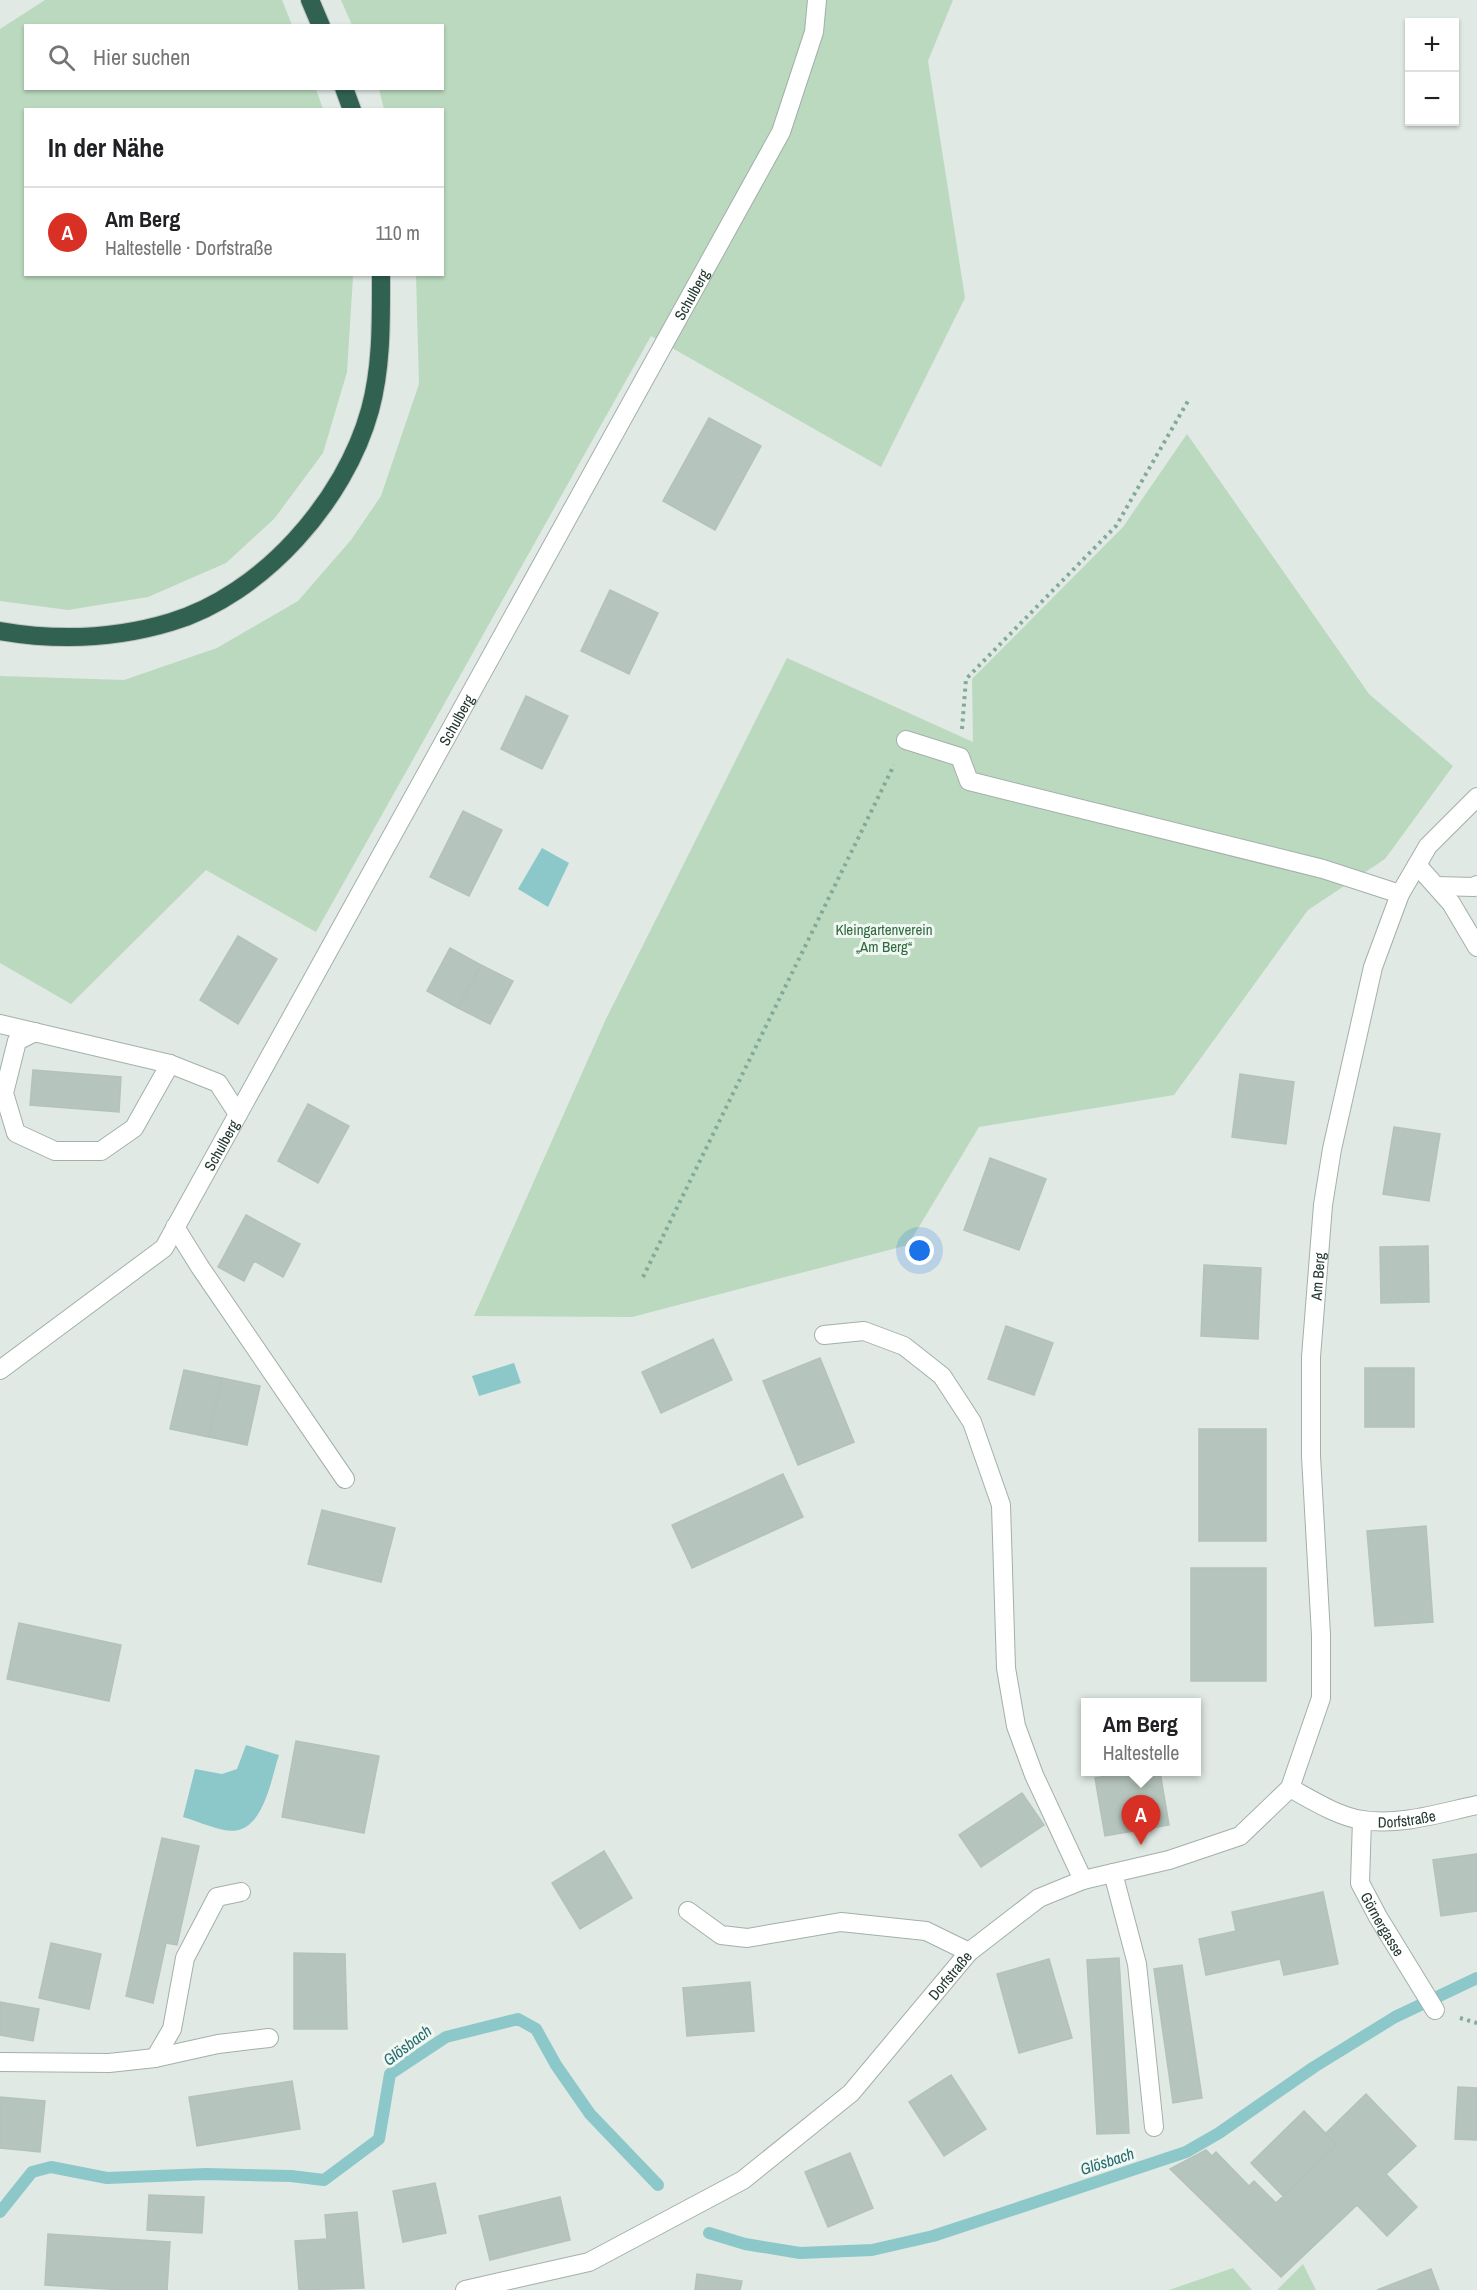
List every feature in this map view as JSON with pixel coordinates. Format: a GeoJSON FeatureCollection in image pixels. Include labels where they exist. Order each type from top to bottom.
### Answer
{"type":"FeatureCollection","features":[{"type":"Feature","properties":{"kind":"highway"},"geometry":{"type":"LineString","coordinates":[[310,0],[320,24]]}},
{"type":"Feature","properties":{"kind":"highway"},"geometry":{"type":"LineString","coordinates":[[346,90],[351,108]]}},
{"type":"Feature","properties":{"kind":"highway"},"geometry":{"type":"LineString","coordinates":[[0,631],[69,638],[113,635],[172,622],[209,606],[244,584],[276,559],[305,530],[326,503],[344,474],[358,444],[369,412],[381,346],[381,276]]}},
{"type":"Feature","properties":{"kind":"street","name":"Schulberg"},"geometry":{"type":"LineString","coordinates":[[0,1370],[164,1248],[781,132],[814,32],[817,0]]}},
{"type":"Feature","properties":{"kind":"street"},"geometry":{"type":"LineString","coordinates":[[906,740],[960,757],[969,781],[1323,869],[1400,894]]}},
{"type":"Feature","properties":{"kind":"street","name":"Am Berg"},"geometry":{"type":"LineString","coordinates":[[1290,1788],[1321,1698],[1321,1635],[1311,1456],[1311,1357],[1323,1205],[1352,1056],[1373,967],[1400,894],[1428,846],[1477,797]]}},
{"type":"Feature","properties":{"kind":"street"},"geometry":{"type":"LineString","coordinates":[[1418,865],[1451,903],[1477,947]]}},
{"type":"Feature","properties":{"kind":"street"},"geometry":{"type":"LineString","coordinates":[[1436,886],[1473,887],[1477,885]]}},
{"type":"Feature","properties":{"kind":"street"},"geometry":{"type":"LineString","coordinates":[[0,1024],[170,1064],[218,1083],[238,1113]]}},
{"type":"Feature","properties":{"kind":"street"},"geometry":{"type":"LineString","coordinates":[[35,1032],[16,1041],[4,1093],[16,1133],[55,1151],[101,1151],[134,1128],[170,1064]]}},
{"type":"Feature","properties":{"kind":"street"},"geometry":{"type":"LineString","coordinates":[[175,1227],[345,1479]]}},
{"type":"Feature","properties":{"kind":"street"},"geometry":{"type":"LineString","coordinates":[[824,1335],[864,1331],[904,1346],[942,1376],[972,1422],[1000,1505],[1006,1668],[1016,1726],[1034,1775],[1083,1880]]}},
{"type":"Feature","properties":{"kind":"street","name":"Dorfstraße"},"geometry":{"type":"LineString","coordinates":[[465,2290],[589,2262],[743,2180],[851,2093],[969,1952],[1039,1898],[1083,1880],[1169,1860],[1240,1836],[1290,1788],[1325,1807],[1362,1820],[1406,1820],[1477,1805]]}},
{"type":"Feature","properties":{"kind":"street","name":"Görnergasse"},"geometry":{"type":"LineString","coordinates":[[1362,1820],[1360,1883],[1435,2010]]}},
{"type":"Feature","properties":{"kind":"street"},"geometry":{"type":"LineString","coordinates":[[1113,1873],[1137,1964],[1154,2127]]}},
{"type":"Feature","properties":{"kind":"street"},"geometry":{"type":"LineString","coordinates":[[156,2058],[172,2029],[185,1958],[217,1897],[241,1892]]}},
{"type":"Feature","properties":{"kind":"street"},"geometry":{"type":"LineString","coordinates":[[688,1911],[721,1935],[747,1938],[841,1922],[926,1931],[969,1952]]}},
{"type":"Feature","properties":{"kind":"street"},"geometry":{"type":"LineString","coordinates":[[0,2062],[109,2063],[156,2058],[218,2044],[269,2038]]}},
{"type":"Feature","properties":{"kind":"path"},"geometry":{"type":"LineString","coordinates":[[960,757],[966,679],[1116,526],[1188,401]]}},
{"type":"Feature","properties":{"kind":"path"},"geometry":{"type":"LineString","coordinates":[[643,1277],[906,740]]}},
{"type":"Feature","properties":{"kind":"green space"},"geometry":{"type":"Polygon","coordinates":[[[45,0],[282,0],[292,24],[24,24],[24,90],[316,90],[323,108],[24,108],[24,276],[353,277],[347,372],[323,453],[274,519],[226,563],[148,597],[68,610],[0,601],[0,29],[45,0]]]}},
{"type":"Feature","properties":{"kind":"green space"},"geometry":{"type":"Polygon","coordinates":[[[341,0],[953,0],[928,61],[965,298],[881,467],[651,336],[316,932],[206,870],[71,1004],[0,963],[0,676],[124,680],[217,648],[298,601],[351,540],[381,496],[419,384],[416,276],[444,276],[444,108],[384,108],[379,90],[444,90],[444,24],[352,24],[341,0]]]}},
{"type":"Feature","properties":{"kind":"green space","name":"Kleingartenverein „Am Berg“"},"geometry":{"type":"Polygon","coordinates":[[[1187,434],[1369,694],[1453,766],[1385,859],[1308,910],[1174,1095],[979,1127],[908,1245],[632,1317],[474,1316],[606,1019],[787,658],[973,742],[972,679],[1123,527],[1187,434]]]}},
{"type":"Feature","properties":{"kind":"green space"},"geometry":{"type":"Polygon","coordinates":[[[1303,2264],[1316,2290],[1277,2290],[1303,2264]]]}},
{"type":"Feature","properties":{"kind":"green space"},"geometry":{"type":"Polygon","coordinates":[[[1233,2268],[1252,2290],[1169,2290],[1233,2268]]]}},
{"type":"Feature","properties":{"kind":"water"},"geometry":{"type":"Polygon","coordinates":[[[542,848],[569,863],[548,907],[518,889],[542,848]]]}},
{"type":"Feature","properties":{"kind":"water"},"geometry":{"type":"Polygon","coordinates":[[[514,1363],[521,1383],[479,1396],[472,1376],[514,1363]]]}},
{"type":"Feature","properties":{"kind":"water"},"geometry":{"type":"Polygon","coordinates":[[[246,1745],[279,1755],[268,1793],[256,1817],[248,1825],[237,1830],[224,1830],[183,1817],[195,1769],[222,1774],[237,1769],[246,1745]]]}},
{"type":"Feature","properties":{"kind":"building"},"geometry":{"type":"Polygon","coordinates":[[[709,418],[761,446],[715,530],[663,501],[709,418]]]}},
{"type":"Feature","properties":{"kind":"building"},"geometry":{"type":"Polygon","coordinates":[[[610,590],[658,613],[629,674],[581,651],[610,590]]]}},
{"type":"Feature","properties":{"kind":"building"},"geometry":{"type":"Polygon","coordinates":[[[526,696],[568,716],[542,769],[501,749],[526,696]]]}},
{"type":"Feature","properties":{"kind":"building"},"geometry":{"type":"Polygon","coordinates":[[[463,811],[502,830],[469,896],[430,877],[463,811]]]}},
{"type":"Feature","properties":{"kind":"building"},"geometry":{"type":"Polygon","coordinates":[[[238,936],[277,959],[238,1024],[200,1000],[238,936]]]}},
{"type":"Feature","properties":{"kind":"building"},"geometry":{"type":"Polygon","coordinates":[[[450,948],[481,965],[458,1008],[427,991],[450,948]]]}},
{"type":"Feature","properties":{"kind":"building"},"geometry":{"type":"Polygon","coordinates":[[[481,965],[513,981],[490,1024],[458,1008],[481,965]]]}},
{"type":"Feature","properties":{"kind":"building"},"geometry":{"type":"Polygon","coordinates":[[[33,1070],[121,1077],[119,1112],[30,1105],[33,1070]]]}},
{"type":"Feature","properties":{"kind":"building"},"geometry":{"type":"Polygon","coordinates":[[[1240,1074],[1294,1082],[1286,1144],[1232,1137],[1240,1074]]]}},
{"type":"Feature","properties":{"kind":"building"},"geometry":{"type":"Polygon","coordinates":[[[308,1104],[349,1126],[318,1183],[278,1161],[308,1104]]]}},
{"type":"Feature","properties":{"kind":"building"},"geometry":{"type":"Polygon","coordinates":[[[1394,1127],[1440,1134],[1429,1201],[1383,1194],[1394,1127]]]}},
{"type":"Feature","properties":{"kind":"building"},"geometry":{"type":"Polygon","coordinates":[[[990,1158],[1046,1179],[1019,1250],[964,1230],[990,1158]]]}},
{"type":"Feature","properties":{"kind":"building"},"geometry":{"type":"Polygon","coordinates":[[[246,1215],[300,1244],[283,1277],[254,1261],[244,1281],[218,1267],[246,1215]]]}},
{"type":"Feature","properties":{"kind":"building"},"geometry":{"type":"Polygon","coordinates":[[[1428,1246],[1429,1302],[1381,1303],[1380,1247],[1428,1246]]]}},
{"type":"Feature","properties":{"kind":"building"},"geometry":{"type":"Polygon","coordinates":[[[1204,1265],[1261,1268],[1258,1339],[1201,1336],[1204,1265]]]}},
{"type":"Feature","properties":{"kind":"building"},"geometry":{"type":"Polygon","coordinates":[[[1006,1326],[1053,1343],[1034,1395],[988,1379],[1006,1326]]]}},
{"type":"Feature","properties":{"kind":"building"},"geometry":{"type":"Polygon","coordinates":[[[713,1339],[732,1380],[661,1413],[642,1372],[713,1339]]]}},
{"type":"Feature","properties":{"kind":"building"},"geometry":{"type":"Polygon","coordinates":[[[820,1358],[854,1442],[798,1465],[763,1381],[820,1358]]]}},
{"type":"Feature","properties":{"kind":"building"},"geometry":{"type":"Polygon","coordinates":[[[1365,1368],[1414,1368],[1414,1427],[1365,1427],[1365,1368]]]}},
{"type":"Feature","properties":{"kind":"building"},"geometry":{"type":"Polygon","coordinates":[[[184,1370],[222,1378],[209,1437],[170,1429],[184,1370]]]}},
{"type":"Feature","properties":{"kind":"building"},"geometry":{"type":"Polygon","coordinates":[[[222,1378],[260,1386],[247,1445],[209,1437],[222,1378]]]}},
{"type":"Feature","properties":{"kind":"building"},"geometry":{"type":"Polygon","coordinates":[[[1199,1429],[1266,1429],[1266,1541],[1199,1541],[1199,1429]]]}},
{"type":"Feature","properties":{"kind":"building"},"geometry":{"type":"Polygon","coordinates":[[[783,1474],[803,1517],[692,1568],[672,1525],[783,1474]]]}},
{"type":"Feature","properties":{"kind":"building"},"geometry":{"type":"Polygon","coordinates":[[[322,1510],[395,1528],[381,1582],[308,1564],[322,1510]]]}},
{"type":"Feature","properties":{"kind":"building"},"geometry":{"type":"Polygon","coordinates":[[[1426,1526],[1433,1622],[1375,1626],[1367,1531],[1426,1526]]]}},
{"type":"Feature","properties":{"kind":"building"},"geometry":{"type":"Polygon","coordinates":[[[1191,1568],[1266,1568],[1266,1681],[1191,1681],[1191,1568]]]}},
{"type":"Feature","properties":{"kind":"building"},"geometry":{"type":"Polygon","coordinates":[[[19,1623],[121,1645],[109,1701],[7,1679],[19,1623]]]}},
{"type":"Feature","properties":{"kind":"building"},"geometry":{"type":"Polygon","coordinates":[[[296,1741],[379,1756],[364,1833],[282,1817],[296,1741]]]}},
{"type":"Feature","properties":{"kind":"building"},"geometry":{"type":"Polygon","coordinates":[[[1161,1776],[1169,1825],[1105,1836],[1095,1778],[1161,1776]]]}},
{"type":"Feature","properties":{"kind":"building"},"geometry":{"type":"Polygon","coordinates":[[[1022,1793],[1044,1825],[981,1867],[959,1835],[1022,1793]]]}},
{"type":"Feature","properties":{"kind":"building"},"geometry":{"type":"Polygon","coordinates":[[[162,1838],[199,1846],[177,1945],[166,1943],[153,2003],[126,1996],[162,1838]]]}},
{"type":"Feature","properties":{"kind":"building"},"geometry":{"type":"Polygon","coordinates":[[[604,1851],[632,1898],[580,1929],[552,1883],[604,1851]]]}},
{"type":"Feature","properties":{"kind":"building"},"geometry":{"type":"Polygon","coordinates":[[[1477,1854],[1477,1911],[1441,1916],[1433,1860],[1477,1854]]]}},
{"type":"Feature","properties":{"kind":"building"},"geometry":{"type":"Polygon","coordinates":[[[1323,1892],[1338,1964],[1284,1975],[1280,1959],[1206,1975],[1199,1939],[1236,1931],[1232,1912],[1323,1892]]]}},
{"type":"Feature","properties":{"kind":"building"},"geometry":{"type":"Polygon","coordinates":[[[51,1943],[101,1954],[89,2009],[39,1998],[51,1943]]]}},
{"type":"Feature","properties":{"kind":"building"},"geometry":{"type":"Polygon","coordinates":[[[294,1953],[345,1954],[347,2029],[294,2029],[294,1953]]]}},
{"type":"Feature","properties":{"kind":"building"},"geometry":{"type":"Polygon","coordinates":[[[1119,1958],[1129,2133],[1097,2134],[1087,1960],[1119,1958]]]}},
{"type":"Feature","properties":{"kind":"building"},"geometry":{"type":"Polygon","coordinates":[[[1049,1959],[1072,2038],[1019,2053],[997,1974],[1049,1959]]]}},
{"type":"Feature","properties":{"kind":"building"},"geometry":{"type":"Polygon","coordinates":[[[1182,1965],[1202,2098],[1173,2103],[1154,1969],[1182,1965]]]}},
{"type":"Feature","properties":{"kind":"building"},"geometry":{"type":"Polygon","coordinates":[[[750,1982],[754,2031],[687,2036],[683,1988],[750,1982]]]}},
{"type":"Feature","properties":{"kind":"building"},"geometry":{"type":"Polygon","coordinates":[[[0,2002],[39,2009],[33,2041],[0,2035],[0,2002]]]}},
{"type":"Feature","properties":{"kind":"building"},"geometry":{"type":"Polygon","coordinates":[[[951,2075],[986,2129],[944,2156],[909,2102],[951,2075]]]}},
{"type":"Feature","properties":{"kind":"building"},"geometry":{"type":"Polygon","coordinates":[[[292,2081],[300,2129],[197,2146],[189,2097],[292,2081]]]}},
{"type":"Feature","properties":{"kind":"building"},"geometry":{"type":"Polygon","coordinates":[[[1458,2087],[1477,2088],[1477,2140],[1455,2139],[1458,2087]]]}},
{"type":"Feature","properties":{"kind":"building"},"geometry":{"type":"Polygon","coordinates":[[[1366,2094],[1416,2146],[1386,2174],[1417,2207],[1387,2236],[1357,2205],[1281,2277],[1170,2169],[1206,2150],[1212,2156],[1216,2152],[1249,2186],[1254,2181],[1276,2203],[1337,2145],[1326,2133],[1366,2094]]]}},
{"type":"Feature","properties":{"kind":"building"},"geometry":{"type":"Polygon","coordinates":[[[0,2097],[45,2101],[40,2152],[0,2148],[0,2097]]]}},
{"type":"Feature","properties":{"kind":"building"},"geometry":{"type":"Polygon","coordinates":[[[1304,2111],[1337,2145],[1283,2196],[1251,2163],[1304,2111]]]}},
{"type":"Feature","properties":{"kind":"building"},"geometry":{"type":"Polygon","coordinates":[[[850,2153],[873,2208],[828,2227],[805,2172],[850,2153]]]}},
{"type":"Feature","properties":{"kind":"building"},"geometry":{"type":"Polygon","coordinates":[[[435,2183],[446,2233],[403,2242],[393,2191],[435,2183]]]}},
{"type":"Feature","properties":{"kind":"building"},"geometry":{"type":"Polygon","coordinates":[[[149,2195],[204,2197],[202,2233],[147,2230],[149,2195]]]}},
{"type":"Feature","properties":{"kind":"building"},"geometry":{"type":"Polygon","coordinates":[[[560,2197],[570,2240],[490,2260],[479,2216],[560,2197]]]}},
{"type":"Feature","properties":{"kind":"building"},"geometry":{"type":"Polygon","coordinates":[[[357,2212],[364,2288],[299,2290],[295,2241],[327,2239],[325,2215],[357,2212]]]}},
{"type":"Feature","properties":{"kind":"building"},"geometry":{"type":"Polygon","coordinates":[[[48,2234],[170,2242],[167,2290],[123,2290],[45,2285],[48,2234]]]}},
{"type":"Feature","properties":{"kind":"building"},"geometry":{"type":"Polygon","coordinates":[[[1431,2269],[1439,2290],[1377,2290],[1431,2269]]]}},
{"type":"Feature","properties":{"kind":"building"},"geometry":{"type":"Polygon","coordinates":[[[697,2274],[742,2281],[740,2290],[695,2290],[697,2274]]]}},
{"type":"Feature","properties":{"kind":"waterway","name":"Glösbach"},"geometry":{"type":"LineString","coordinates":[[709,2233],[745,2244],[800,2253],[872,2250],[933,2236],[1033,2203],[1186,2152],[1219,2133],[1314,2067],[1395,2017],[1477,1978]]}},
{"type":"Feature","properties":{"kind":"waterway","name":"Glösbach"},"geometry":{"type":"LineString","coordinates":[[0,2212],[32,2172],[51,2167],[107,2178],[206,2174],[291,2176],[324,2180],[379,2139],[390,2074],[446,2037],[518,2019],[536,2029],[556,2065],[590,2114],[658,2185]]}},
{"type":"Feature","properties":{"kind":"place","name":"Am Berg"},"geometry":{"type":"Point","coordinates":[1141,1845]}}]}
